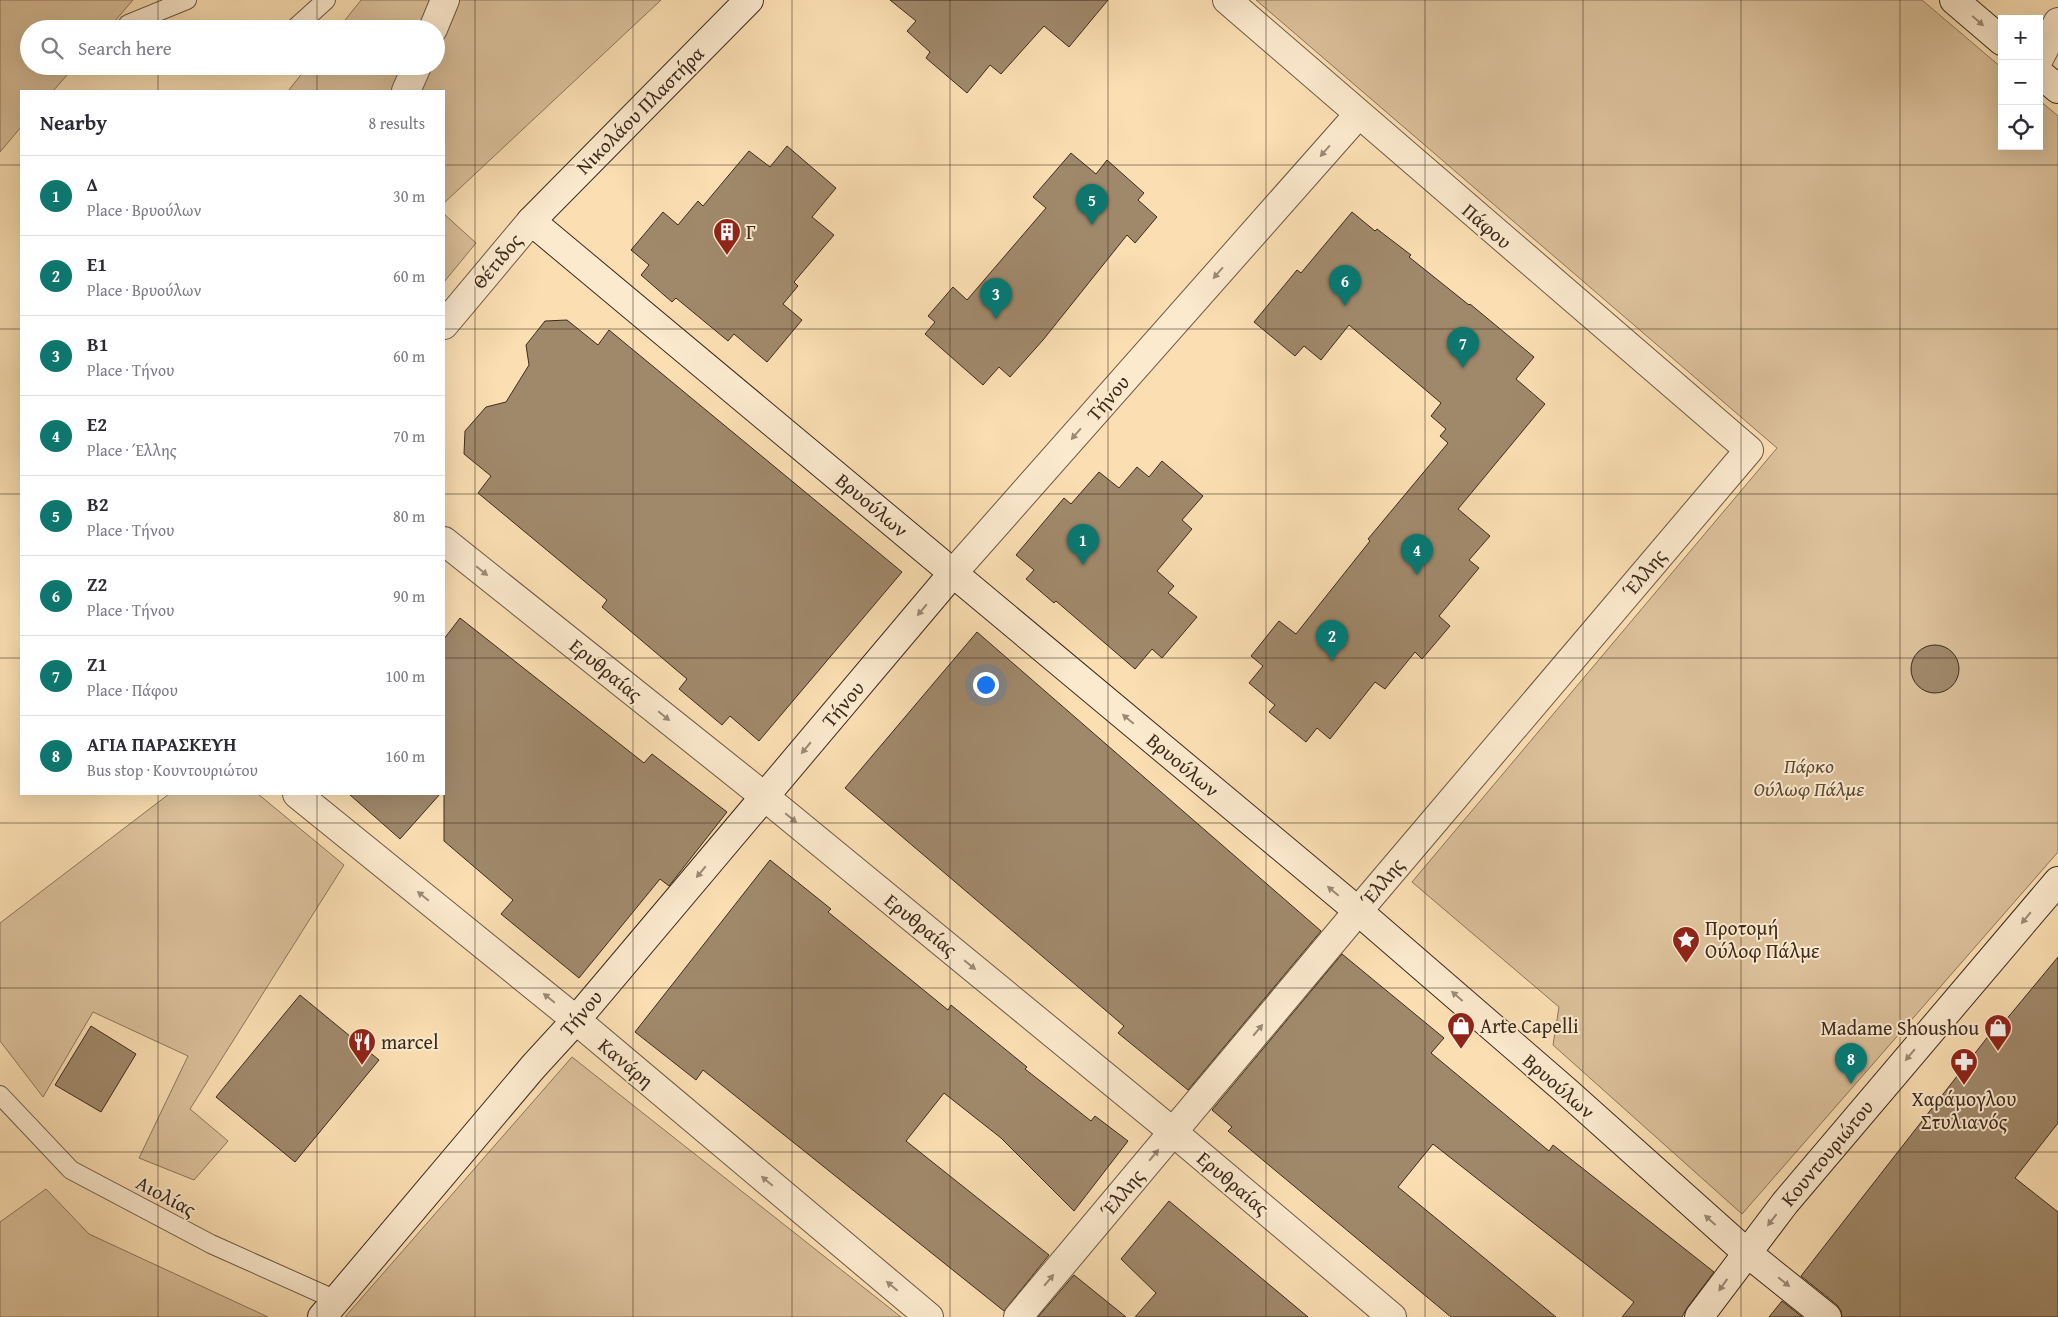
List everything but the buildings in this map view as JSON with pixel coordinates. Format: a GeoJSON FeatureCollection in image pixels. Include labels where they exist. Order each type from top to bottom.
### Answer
{"type":"FeatureCollection","features":[{"type":"Feature","properties":{"kind":"street"},"geometry":{"type":"LineString","coordinates":[[437,20],[445,0]]}},
{"type":"Feature","properties":{"kind":"street","name":"Νικολάου Πλαστήρα"},"geometry":{"type":"LineString","coordinates":[[531,221],[749,0]]}},
{"type":"Feature","properties":{"kind":"street","name":"Πάφου"},"geometry":{"type":"LineString","coordinates":[[1226,0],[1749,450]]}},
{"type":"Feature","properties":{"kind":"street"},"geometry":{"type":"LineString","coordinates":[[1954,0],[1998,38]]}},
{"type":"Feature","properties":{"kind":"street"},"geometry":{"type":"LineString","coordinates":[[2043,51],[2058,22]]}},
{"type":"Feature","properties":{"kind":"street"},"geometry":{"type":"LineString","coordinates":[[406,90],[413,75]]}},
{"type":"Feature","properties":{"kind":"street"},"geometry":{"type":"LineString","coordinates":[[2043,76],[2058,89]]}},
{"type":"Feature","properties":{"kind":"street","name":"Τήνου"},"geometry":{"type":"LineString","coordinates":[[329,1309],[533,1067],[576,1020],[953,573],[1358,114]]}},
{"type":"Feature","properties":{"kind":"street","name":"Θέτιδος"},"geometry":{"type":"LineString","coordinates":[[445,324],[531,221]]}},
{"type":"Feature","properties":{"kind":"street","name":"Βρυούλων"},"geometry":{"type":"LineString","coordinates":[[531,221],[1358,911],[1565,1090],[1746,1252],[1827,1317]]}},
{"type":"Feature","properties":{"kind":"street","name":"Έλλης"},"geometry":{"type":"LineString","coordinates":[[1018,1317],[1358,911],[1749,450]]}},
{"type":"Feature","properties":{"kind":"street","name":"Ερυθραίας"},"geometry":{"type":"LineString","coordinates":[[445,542],[765,797],[1173,1132],[1392,1317]]}},
{"type":"Feature","properties":{"kind":"street","name":"Κανάρη"},"geometry":{"type":"LineString","coordinates":[[298,795],[576,1020],[929,1317]]}},
{"type":"Feature","properties":{"kind":"street","name":"Κουντουριώτου"},"geometry":{"type":"LineString","coordinates":[[1699,1317],[1746,1252],[1797,1188],[2058,881]]}},
{"type":"Feature","properties":{"kind":"lane"},"geometry":{"type":"LineString","coordinates":[[138,20],[187,0]]}},
{"type":"Feature","properties":{"kind":"lane"},"geometry":{"type":"LineString","coordinates":[[304,20],[326,0]]}},
{"type":"Feature","properties":{"kind":"lane","name":"Αιολίας"},"geometry":{"type":"LineString","coordinates":[[0,1095],[70,1170],[329,1309]]}},
{"type":"Feature","properties":{"kind":"green space"},"geometry":{"type":"Polygon","coordinates":[[[0,0],[133,0],[116,20],[20,20],[20,75],[67,75],[54,90],[20,90],[20,128],[0,152],[0,0]]]}},
{"type":"Feature","properties":{"kind":"green space"},"geometry":{"type":"Polygon","coordinates":[[[361,0],[661,0],[445,202],[445,90],[289,90],[301,75],[445,75],[445,20],[345,20],[361,0]]]}},
{"type":"Feature","properties":{"kind":"green space","name":"Πάρκο Ούλωφ Πάλμε"},"geometry":{"type":"Polygon","coordinates":[[[1256,0],[1922,0],[1998,65],[1998,150],[2043,150],[2043,103],[2058,116],[2058,852],[1742,1214],[1553,1045],[1559,1007],[1412,882],[1777,448],[1256,0]]]}},
{"type":"Feature","properties":{"kind":"green space"},"geometry":{"type":"Polygon","coordinates":[[[445,215],[476,243],[445,281],[445,215]]]}},
{"type":"Feature","properties":{"kind":"green space"},"geometry":{"type":"Polygon","coordinates":[[[168,795],[259,795],[344,865],[190,1109],[228,1141],[194,1180],[139,1158],[188,1056],[93,1012],[43,1097],[0,1041],[0,923],[168,795]]]}},
{"type":"Feature","properties":{"kind":"green space"},"geometry":{"type":"Polygon","coordinates":[[[572,1057],[901,1317],[345,1317],[572,1057]]]}},
{"type":"Feature","properties":{"kind":"green space"},"geometry":{"type":"Polygon","coordinates":[[[46,1189],[89,1234],[268,1317],[0,1317],[0,1222],[46,1189]]]}},
{"type":"Feature","properties":{"kind":"place","name":"Β2"},"geometry":{"type":"Point","coordinates":[1092,225]}},
{"type":"Feature","properties":{"kind":"place","name":"Γ"},"geometry":{"type":"Point","coordinates":[727,256]}},
{"type":"Feature","properties":{"kind":"place","name":"Ζ2"},"geometry":{"type":"Point","coordinates":[1345,306]}},
{"type":"Feature","properties":{"kind":"place","name":"Β1"},"geometry":{"type":"Point","coordinates":[996,319]}},
{"type":"Feature","properties":{"kind":"place","name":"Ζ1"},"geometry":{"type":"Point","coordinates":[1463,368]}},
{"type":"Feature","properties":{"kind":"place","name":"Δ"},"geometry":{"type":"Point","coordinates":[1083,565]}},
{"type":"Feature","properties":{"kind":"place","name":"E2"},"geometry":{"type":"Point","coordinates":[1417,575]}},
{"type":"Feature","properties":{"kind":"place","name":"E1"},"geometry":{"type":"Point","coordinates":[1332,661]}},
{"type":"Feature","properties":{"kind":"place","name":"Προτομή Ούλοφ Πάλμε"},"geometry":{"type":"Point","coordinates":[1686,964]}},
{"type":"Feature","properties":{"kind":"place","name":"Arte Capelli"},"geometry":{"type":"Point","coordinates":[1461,1050]}},
{"type":"Feature","properties":{"kind":"place","name":"Madame Shoushou"},"geometry":{"type":"Point","coordinates":[1998,1052]}},
{"type":"Feature","properties":{"kind":"place","name":"marcel"},"geometry":{"type":"Point","coordinates":[362,1066]}},
{"type":"Feature","properties":{"kind":"place","name":"ΑΓΙΑ ΠΑΡΑΣΚΕΥΗ"},"geometry":{"type":"Point","coordinates":[1851,1084]}},
{"type":"Feature","properties":{"kind":"place","name":"Χαράμογλου Στυλιανός"},"geometry":{"type":"Point","coordinates":[1964,1086]}}]}
